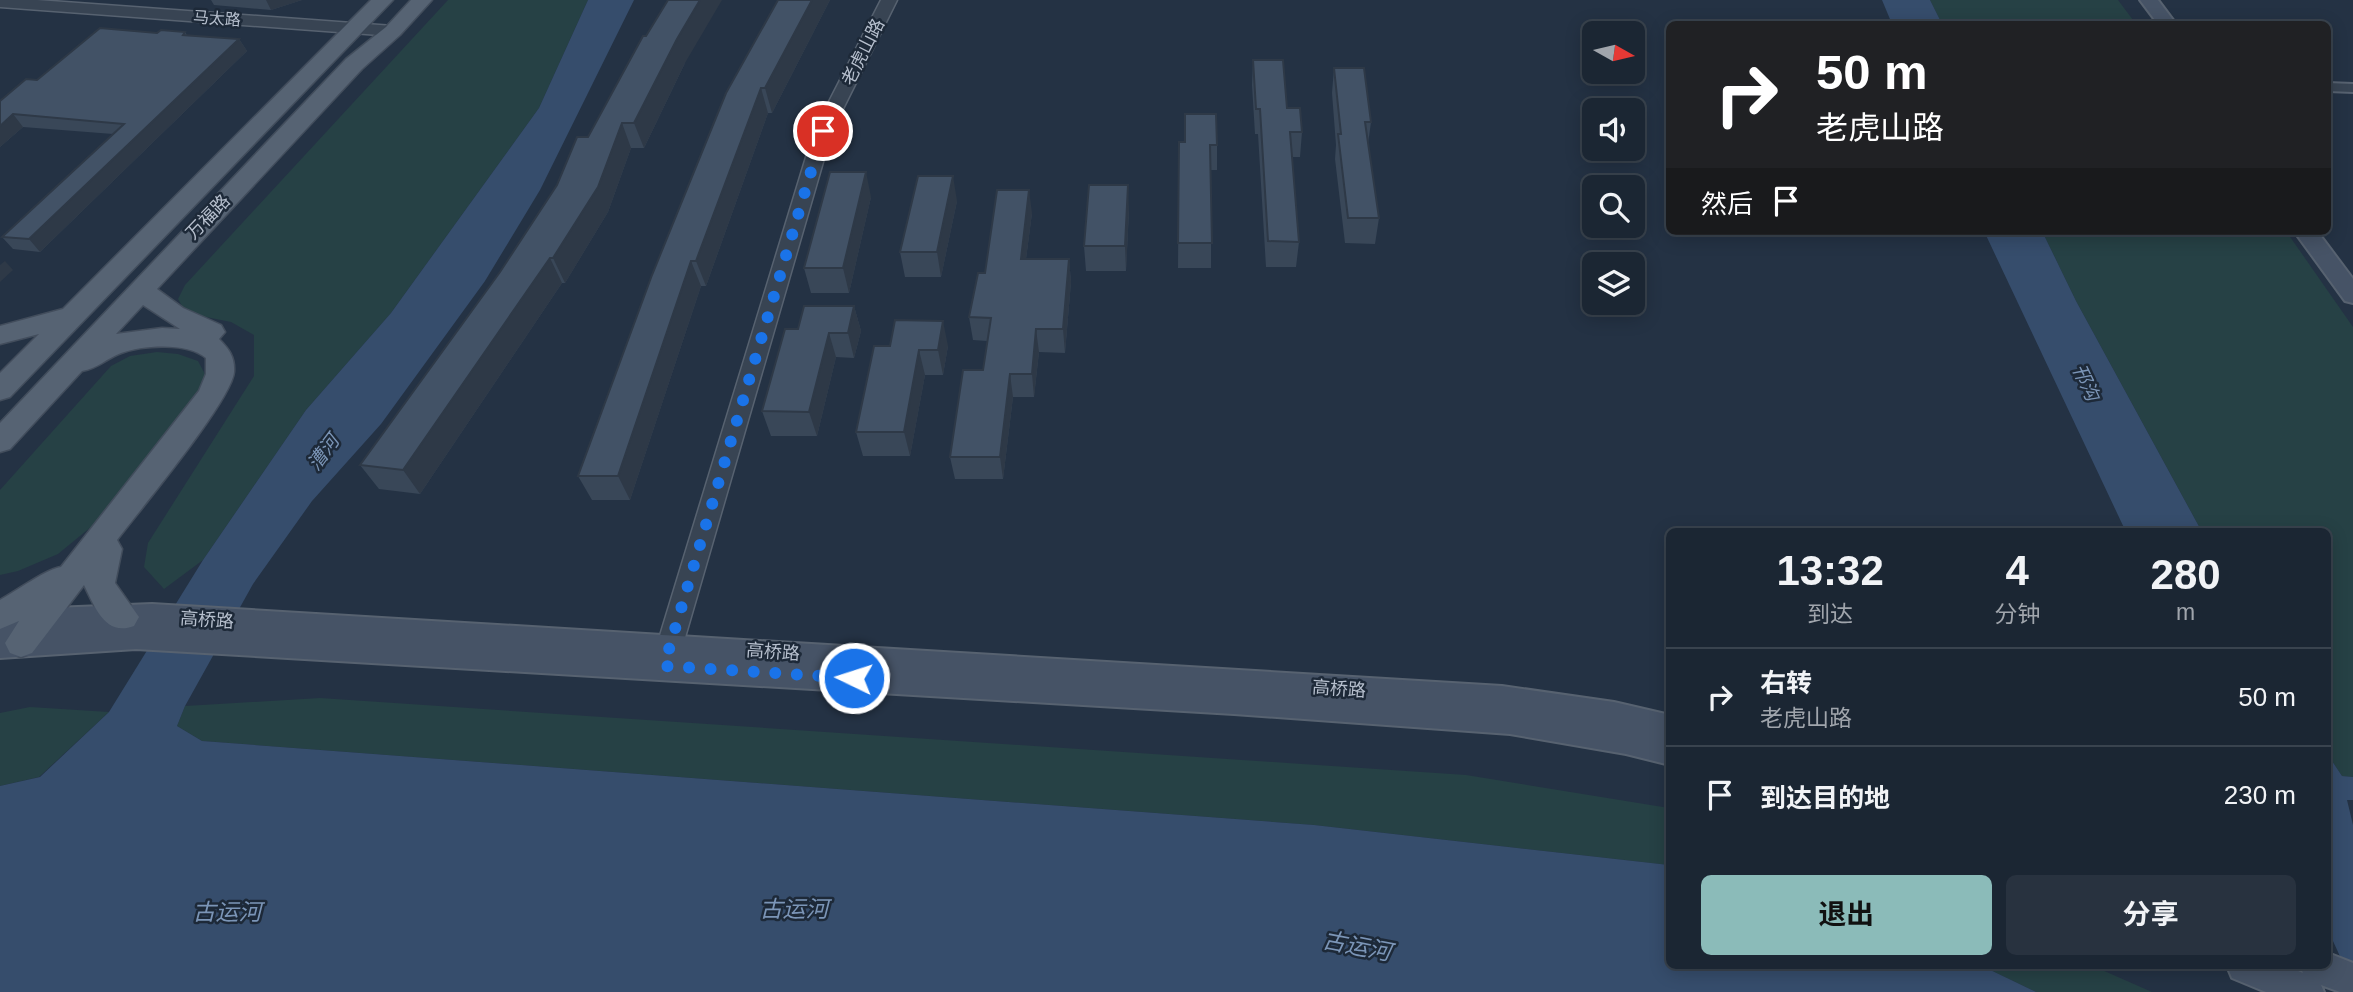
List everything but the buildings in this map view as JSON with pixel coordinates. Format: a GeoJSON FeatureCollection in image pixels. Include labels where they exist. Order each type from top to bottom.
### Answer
{"type":"FeatureCollection","features":[{"type":"Feature","properties":{"kind":"main road","name":"万福路"},"geometry":{"type":"LineString","coordinates":[[0,390],[383,0]]}},
{"type":"Feature","properties":{"kind":"main road","name":"万福路"},"geometry":{"type":"LineString","coordinates":[[0,441],[354,64],[393,31],[422,0]]}},
{"type":"Feature","properties":{"kind":"main road"},"geometry":{"type":"LineString","coordinates":[[2136,0],[2151,21]]}},
{"type":"Feature","properties":{"kind":"main road"},"geometry":{"type":"LineString","coordinates":[[2149,0],[2165,21]]}},
{"type":"Feature","properties":{"kind":"main road"},"geometry":{"type":"LineString","coordinates":[[2308,235],[2353,295]]}},
{"type":"Feature","properties":{"kind":"main road"},"geometry":{"type":"LineString","coordinates":[[2327,235],[2353,269]]}},
{"type":"Feature","properties":{"kind":"main road"},"geometry":{"type":"LineString","coordinates":[[25,633],[101,549],[224,395],[236,369],[232,348],[221,336],[166,312],[141,288]]}},
{"type":"Feature","properties":{"kind":"main road"},"geometry":{"type":"LineString","coordinates":[[0,335],[72,316]]}},
{"type":"Feature","properties":{"kind":"main road"},"geometry":{"type":"LineString","coordinates":[[0,616],[45,591],[101,549],[211,395],[220,373],[219,355],[208,345],[189,339],[162,337],[115,344],[61,374]]}},
{"type":"Feature","properties":{"kind":"main road"},"geometry":{"type":"LineString","coordinates":[[101,549],[99,584],[111,606],[137,623]]}},
{"type":"Feature","properties":{"kind":"main road","name":"高桥路"},"geometry":{"type":"LineString","coordinates":[[25,633],[137,623],[253,633],[1502,699],[1614,715],[1666,728]]}},
{"type":"Feature","properties":{"kind":"main road","name":"高桥路"},"geometry":{"type":"LineString","coordinates":[[667,656],[1510,721],[1626,740],[1666,750]]}},
{"type":"Feature","properties":{"kind":"main road"},"geometry":{"type":"LineString","coordinates":[[2251,969],[2307,992]]}},
{"type":"Feature","properties":{"kind":"main road"},"geometry":{"type":"LineString","coordinates":[[2325,969],[2353,980]]}},
{"type":"Feature","properties":{"kind":"street","name":"老虎山路"},"geometry":{"type":"LineString","coordinates":[[667,656],[823,131],[889,0]]}},
{"type":"Feature","properties":{"kind":"street","name":"马太路"},"geometry":{"type":"LineString","coordinates":[[0,2],[393,31]]}},
{"type":"Feature","properties":{"kind":"street"},"geometry":{"type":"LineString","coordinates":[[2331,87],[2353,88]]}},
{"type":"Feature","properties":{"kind":"green space"},"geometry":{"type":"Polygon","coordinates":[[[448,0],[588,0],[539,108],[391,313],[306,410],[203,560],[164,589],[144,567],[148,543],[254,376],[254,335],[231,322],[186,313],[178,299],[185,285],[448,0]]]}},
{"type":"Feature","properties":{"kind":"green space"},"geometry":{"type":"Polygon","coordinates":[[[1930,0],[2118,0],[2134,21],[1940,21],[1930,0]]]}},
{"type":"Feature","properties":{"kind":"green space"},"geometry":{"type":"Polygon","coordinates":[[[2044,235],[2289,235],[2353,327],[2353,777],[2342,776],[2331,760],[2331,528],[2200,528],[2076,301],[2044,235]]]}},
{"type":"Feature","properties":{"kind":"green space"},"geometry":{"type":"Polygon","coordinates":[[[157,352],[178,354],[198,361],[206,376],[203,395],[97,522],[58,554],[18,571],[0,575],[0,490],[111,366],[130,356],[157,352]]]}},
{"type":"Feature","properties":{"kind":"green space"},"geometry":{"type":"Polygon","coordinates":[[[320,698],[1466,775],[1666,808],[1666,865],[1314,825],[202,741],[177,726],[185,706],[320,698]]]}},
{"type":"Feature","properties":{"kind":"green space"},"geometry":{"type":"Polygon","coordinates":[[[30,707],[109,712],[39,777],[0,786],[0,713],[30,707]]]}},
{"type":"Feature","properties":{"kind":"green space"},"geometry":{"type":"Polygon","coordinates":[[[1988,969],[2100,969],[2152,992],[2036,992],[1988,969]]]}},
{"type":"Feature","properties":{"kind":"water"},"geometry":{"type":"Polygon","coordinates":[[[588,0],[634,0],[540,190],[485,281],[381,424],[312,501],[253,584],[185,706],[177,726],[202,741],[1314,825],[1666,865],[1666,969],[1988,969],[2036,992],[0,992],[0,786],[40,777],[109,712],[203,560],[306,410],[391,313],[539,108],[588,0]]]}},
{"type":"Feature","properties":{"kind":"water"},"geometry":{"type":"Polygon","coordinates":[[[1882,0],[1930,0],[1940,21],[1891,21],[1882,0]]]}},
{"type":"Feature","properties":{"kind":"water","name":"邗沟"},"geometry":{"type":"Polygon","coordinates":[[[1986,235],[2044,235],[2076,301],[2200,528],[2124,528],[1986,235]]]}},
{"type":"Feature","properties":{"kind":"water"},"geometry":{"type":"Polygon","coordinates":[[[2331,760],[2342,776],[2353,777],[2353,800],[2347,800],[2353,825],[2353,985],[2331,937],[2331,760]]]}},
{"type":"Feature","properties":{"kind":"route"},"geometry":{"type":"LineString","coordinates":[[823,131],[664,666],[854,678]]}},
{"type":"Feature","properties":{"kind":"water label","name":"漕河"},"geometry":{"type":"Point","coordinates":[323,452]}},
{"type":"Feature","properties":{"kind":"water label","name":"古运河"},"geometry":{"type":"Point","coordinates":[794,909]}},
{"type":"Feature","properties":{"kind":"water label","name":"古运河"},"geometry":{"type":"Point","coordinates":[227,912]}},
{"type":"Feature","properties":{"kind":"water label","name":"古运河"},"geometry":{"type":"Point","coordinates":[1357,946]}}]}
